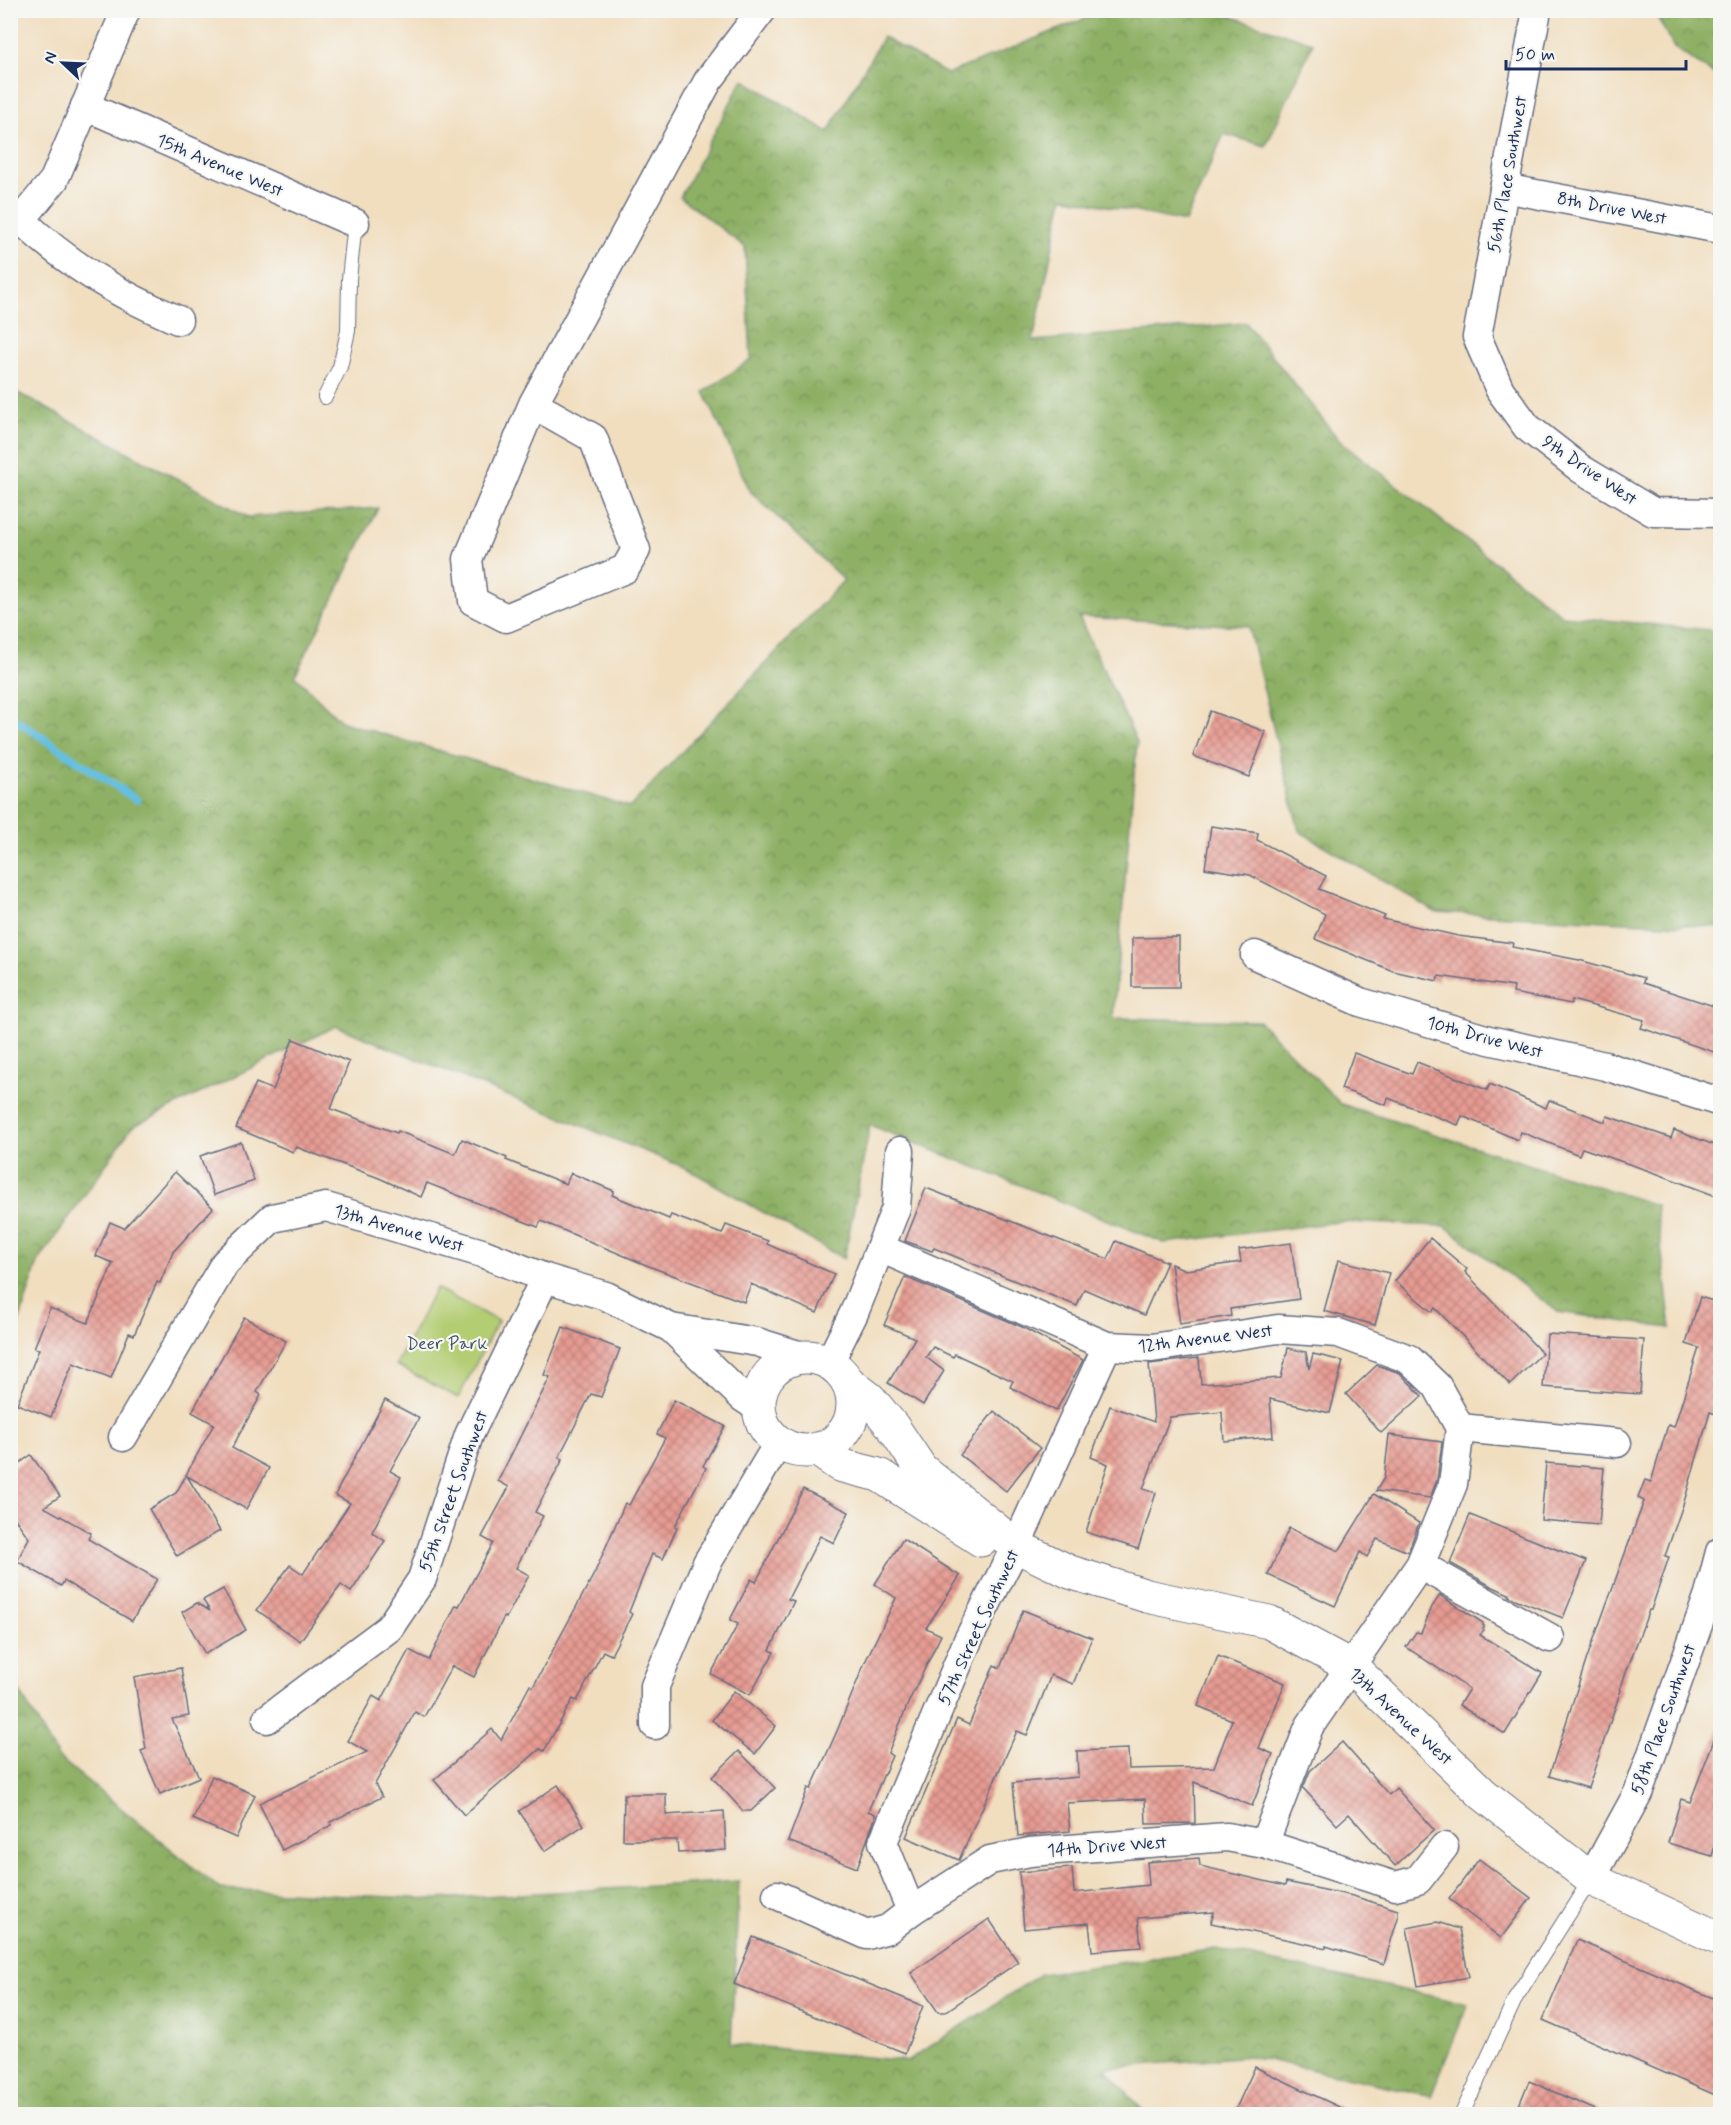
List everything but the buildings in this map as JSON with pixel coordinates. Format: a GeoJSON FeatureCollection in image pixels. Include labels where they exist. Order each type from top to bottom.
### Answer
{"type":"FeatureCollection","features":[{"type":"Feature","properties":{"kind":"street"},"geometry":{"type":"LineString","coordinates":[[126,10],[54,180],[16,224],[88,275],[178,320]]}},
{"type":"Feature","properties":{"kind":"street"},"geometry":{"type":"LineString","coordinates":[[533,404],[593,438],[636,550],[625,569],[506,618],[473,601],[468,559],[533,404],[708,81],[762,10]]}},
{"type":"Feature","properties":{"kind":"street","name":"56th Place Southwest"},"geometry":{"type":"LineString","coordinates":[[1477,337],[1537,10]]}},
{"type":"Feature","properties":{"kind":"street","name":"15th Avenue West"},"geometry":{"type":"LineString","coordinates":[[85,106],[356,223]]}},
{"type":"Feature","properties":{"kind":"street","name":"8th Drive West"},"geometry":{"type":"LineString","coordinates":[[1504,188],[1720,229]]}},
{"type":"Feature","properties":{"kind":"street","name":"9th Drive West"},"geometry":{"type":"LineString","coordinates":[[1477,337],[1500,390],[1527,427],[1581,469],[1653,512],[1720,513]]}},
{"type":"Feature","properties":{"kind":"street","name":"10th Drive West"},"geometry":{"type":"LineString","coordinates":[[1255,955],[1359,1002],[1489,1040],[1605,1066],[1720,1102]]}},
{"type":"Feature","properties":{"kind":"street"},"geometry":{"type":"LineString","coordinates":[[827,1367],[854,1313],[896,1208],[900,1151]]}},
{"type":"Feature","properties":{"kind":"street","name":"13th Avenue West"},"geometry":{"type":"LineString","coordinates":[[123,1437],[225,1263],[272,1218],[326,1207],[482,1252],[545,1278],[606,1296],[670,1328],[742,1397],[760,1409]]}},
{"type":"Feature","properties":{"kind":"street","name":"12th Avenue West"},"geometry":{"type":"LineString","coordinates":[[880,1248],[1107,1346],[1152,1348],[1278,1329],[1338,1334],[1408,1359],[1437,1386],[1460,1428]]}},
{"type":"Feature","properties":{"kind":"street","name":"55th Street Southwest"},"geometry":{"type":"LineString","coordinates":[[267,1719],[389,1628],[422,1579],[469,1435],[545,1278]]}},
{"type":"Feature","properties":{"kind":"street","name":"13th Avenue West"},"geometry":{"type":"LineString","coordinates":[[670,1328],[757,1342],[827,1367],[870,1399],[893,1427],[921,1469],[1016,1546],[1070,1572],[1147,1596],[1269,1622],[1352,1667],[1483,1794],[1591,1879],[1720,1938]]}},
{"type":"Feature","properties":{"kind":"street","name":"57th Street Southwest"},"geometry":{"type":"LineString","coordinates":[[911,1911],[883,1842],[968,1640],[1016,1546],[1107,1346]]}},
{"type":"Feature","properties":{"kind":"street"},"geometry":{"type":"LineString","coordinates":[[791,1359],[827,1367],[853,1400],[849,1422],[836,1440],[816,1449],[794,1449],[779,1442],[767,1430],[760,1409],[762,1388],[773,1370],[791,1359]]}},
{"type":"Feature","properties":{"kind":"street"},"geometry":{"type":"LineString","coordinates":[[1264,1844],[1309,1726],[1352,1667],[1420,1565],[1453,1484],[1460,1428],[1617,1443]]}},
{"type":"Feature","properties":{"kind":"street"},"geometry":{"type":"LineString","coordinates":[[655,1725],[655,1686],[707,1563],[779,1442]]}},
{"type":"Feature","properties":{"kind":"street","name":"13th Avenue West"},"geometry":{"type":"LineString","coordinates":[[816,1449],[839,1465],[879,1475],[978,1539],[1016,1546]]}},
{"type":"Feature","properties":{"kind":"street","name":"58th Place Southwest"},"geometry":{"type":"LineString","coordinates":[[1591,1879],[1638,1793],[1715,1596],[1720,1552]]}},
{"type":"Feature","properties":{"kind":"street"},"geometry":{"type":"LineString","coordinates":[[1420,1565],[1550,1638]]}},
{"type":"Feature","properties":{"kind":"street","name":"14th Drive West"},"geometry":{"type":"LineString","coordinates":[[777,1895],[867,1935],[888,1929],[911,1911],[990,1860],[1030,1852],[1227,1837],[1264,1844],[1395,1886],[1418,1880],[1444,1847]]}},
{"type":"Feature","properties":{"kind":"lane"},"geometry":{"type":"LineString","coordinates":[[325,397],[340,368],[348,331],[349,279],[356,223]]}},
{"type":"Feature","properties":{"kind":"lane"},"geometry":{"type":"LineString","coordinates":[[1462,2115],[1516,1997],[1591,1879]]}},
{"type":"Feature","properties":{"kind":"green space"},"geometry":{"type":"Polygon","coordinates":[[[1104,11],[1214,11],[1313,43],[1266,146],[1224,134],[1185,222],[1063,197],[1033,341],[1246,323],[1339,440],[1563,616],[1720,631],[1720,927],[1435,912],[1299,831],[1248,626],[1079,617],[1137,742],[1113,1018],[1259,1021],[1341,1104],[1656,1205],[1671,1328],[1558,1312],[1445,1226],[1339,1222],[1164,1243],[870,1125],[844,1259],[688,1169],[336,1026],[132,1127],[38,1262],[11,1348],[11,389],[248,517],[378,508],[295,676],[342,722],[630,807],[844,580],[750,491],[704,392],[751,359],[745,247],[680,197],[743,79],[828,132],[883,37],[947,74],[1104,11]]]}},
{"type":"Feature","properties":{"kind":"green space"},"geometry":{"type":"Polygon","coordinates":[[[1654,11],[1720,11],[1720,78],[1674,48],[1654,11]]]}},
{"type":"Feature","properties":{"kind":"green space","name":"Deer Park"},"geometry":{"type":"Polygon","coordinates":[[[436,1288],[498,1321],[458,1398],[396,1365],[436,1288]]]}},
{"type":"Feature","properties":{"kind":"green space"},"geometry":{"type":"Polygon","coordinates":[[[10,1675],[58,1757],[220,1889],[434,1899],[739,1881],[731,2044],[908,2061],[1041,1974],[1216,1949],[1468,2004],[1431,2096],[1250,2056],[1105,2068],[1146,2114],[11,2114],[10,1675]]]}},
{"type":"Feature","properties":{"kind":"waterway"},"geometry":{"type":"LineString","coordinates":[[10,716],[137,800]]}}]}
